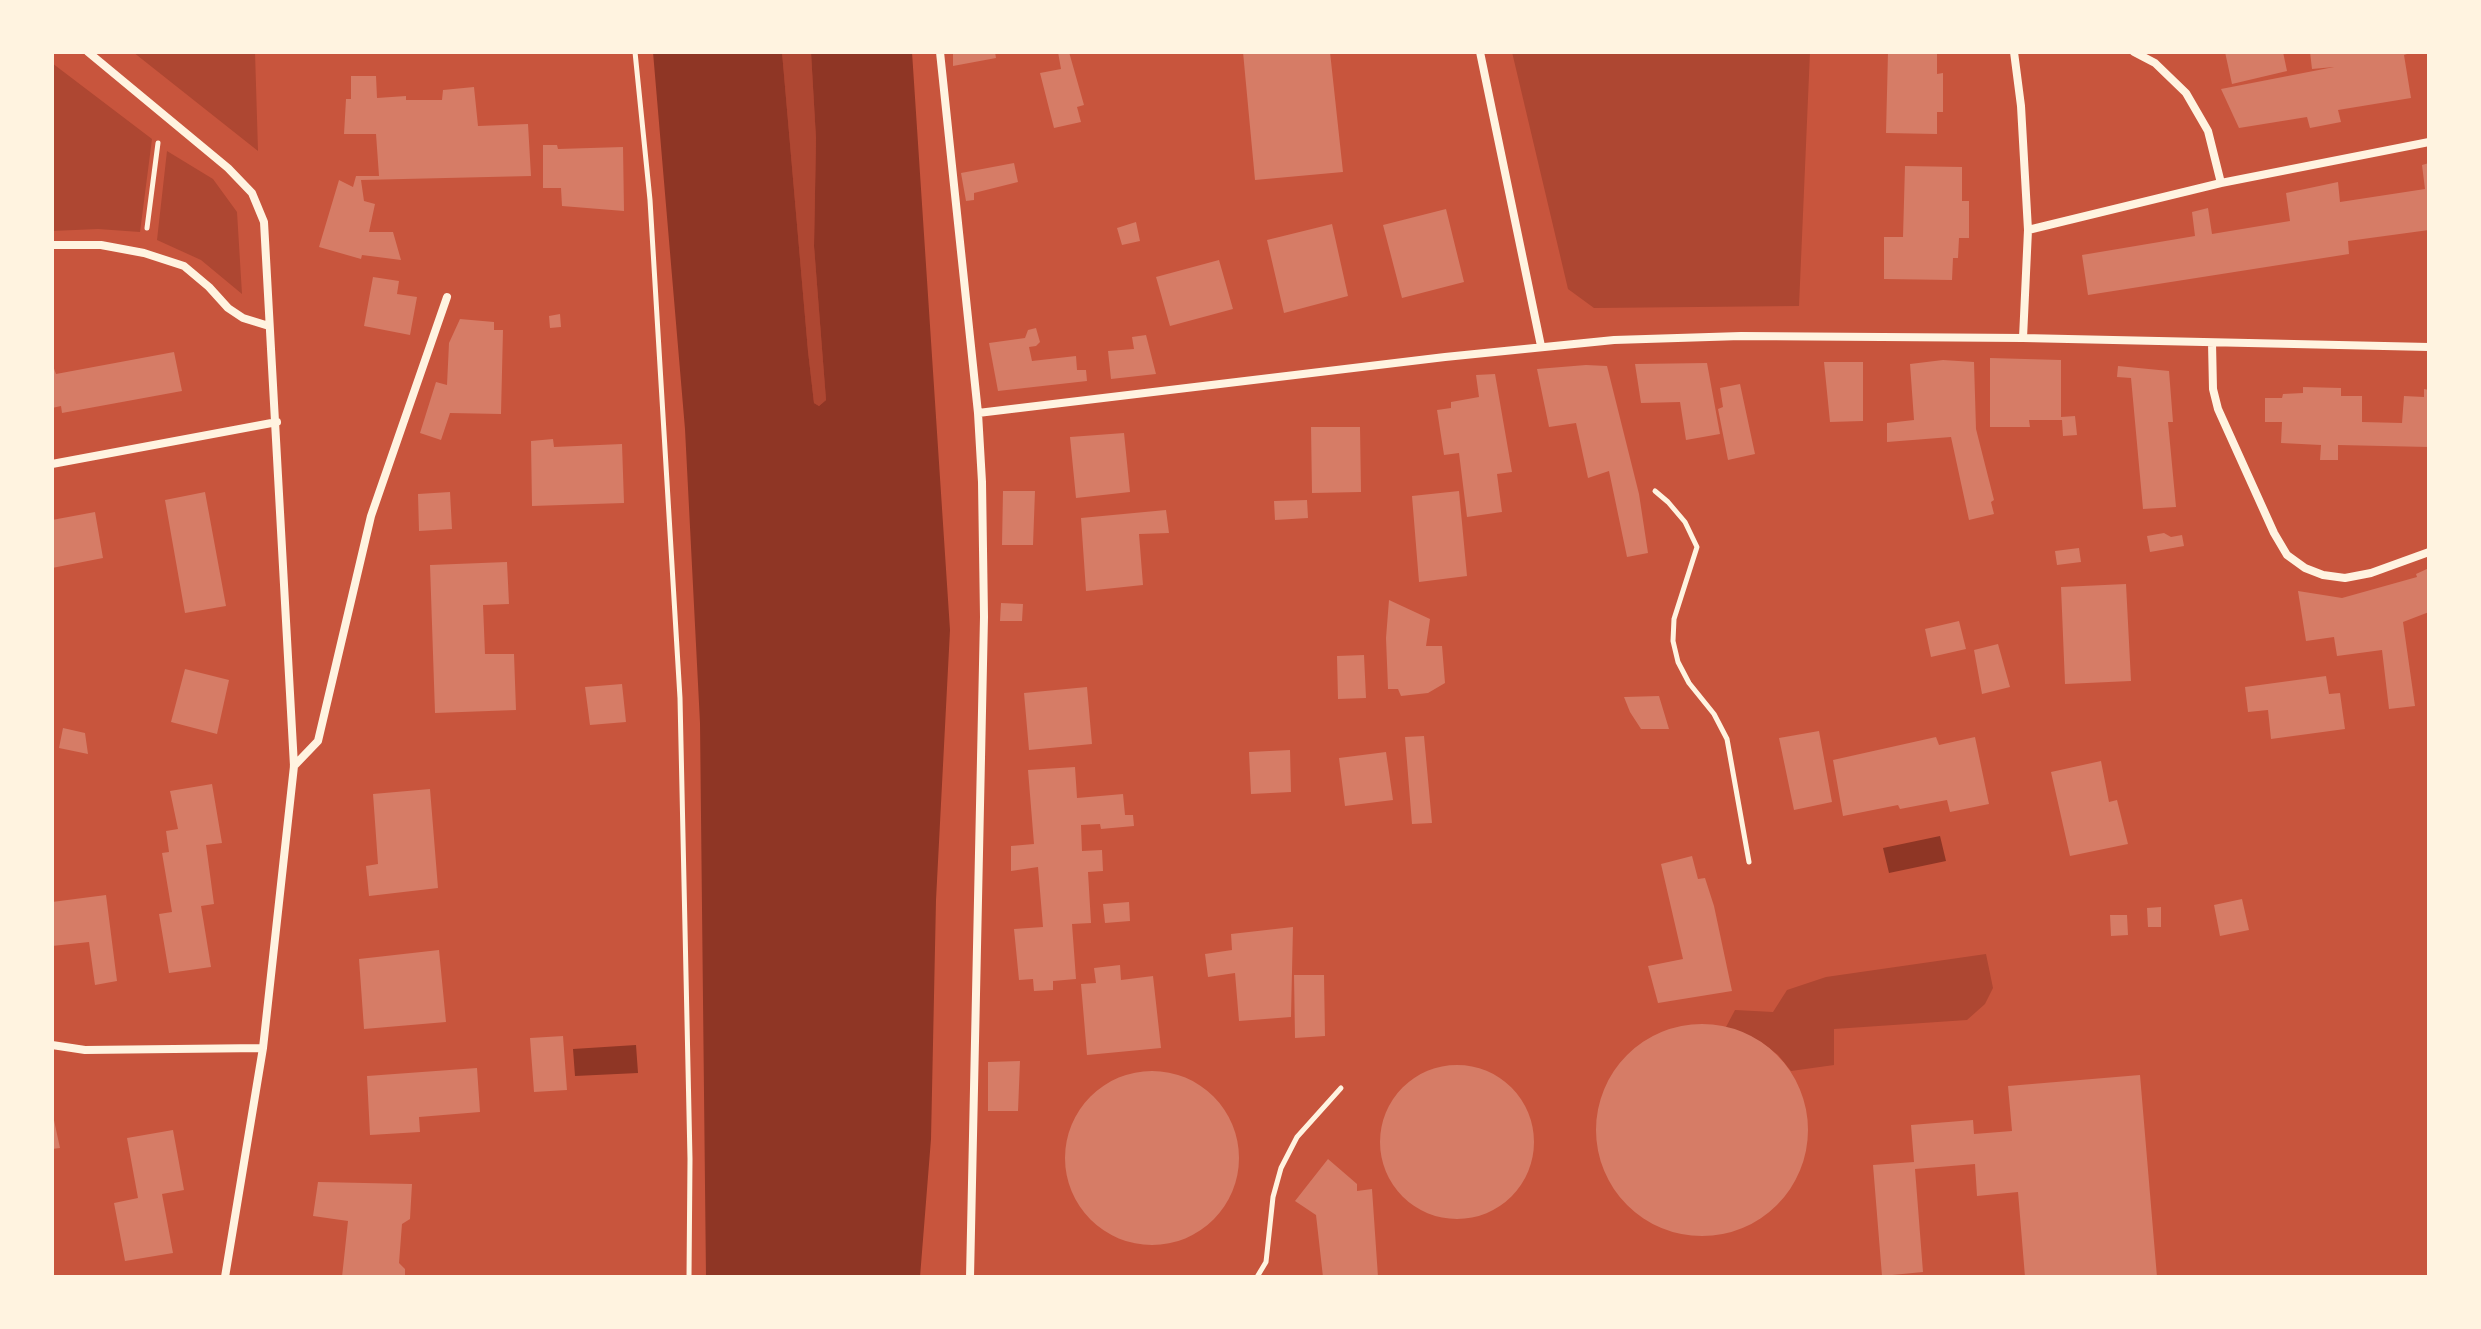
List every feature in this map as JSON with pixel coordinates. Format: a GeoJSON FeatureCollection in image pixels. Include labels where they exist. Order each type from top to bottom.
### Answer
{"type":"FeatureCollection","features":[{"type":"Feature","properties":{"kind":"street"},"geometry":{"type":"LineString","coordinates":[[88,52],[178,124],[252,193],[264,222],[294,766],[263,1048],[225,1277]]}},
{"type":"Feature","properties":{"kind":"street"},"geometry":{"type":"LineString","coordinates":[[940,52],[978,413],[982,482],[984,617],[970,1277]]}},
{"type":"Feature","properties":{"kind":"street"},"geometry":{"type":"LineString","coordinates":[[1480,52],[1541,346]]}},
{"type":"Feature","properties":{"kind":"street"},"geometry":{"type":"LineString","coordinates":[[2014,52],[2021,106],[2028,230],[2023,338]]}},
{"type":"Feature","properties":{"kind":"street"},"geometry":{"type":"LineString","coordinates":[[2134,52],[2155,63],[2186,93],[2208,131],[2221,183]]}},
{"type":"Feature","properties":{"kind":"street"},"geometry":{"type":"LineString","coordinates":[[2028,230],[2221,183],[2429,142]]}},
{"type":"Feature","properties":{"kind":"street"},"geometry":{"type":"LineString","coordinates":[[52,245],[101,245],[144,253],[184,266],[228,308],[243,318],[269,326]]}},
{"type":"Feature","properties":{"kind":"street"},"geometry":{"type":"LineString","coordinates":[[294,766],[318,741],[371,516],[447,297]]}},
{"type":"Feature","properties":{"kind":"street"},"geometry":{"type":"LineString","coordinates":[[978,413],[1614,340],[1741,336],[2023,338],[2429,347]]}},
{"type":"Feature","properties":{"kind":"street"},"geometry":{"type":"LineString","coordinates":[[2212,343],[2212,380],[2218,409],[2287,555],[2314,572],[2345,578],[2371,573],[2429,552]]}},
{"type":"Feature","properties":{"kind":"street"},"geometry":{"type":"LineString","coordinates":[[52,464],[277,422]]}},
{"type":"Feature","properties":{"kind":"street"},"geometry":{"type":"LineString","coordinates":[[52,1045],[85,1050],[263,1048]]}},
{"type":"Feature","properties":{"kind":"path"},"geometry":{"type":"LineString","coordinates":[[635,52],[650,200],[680,698],[690,1159],[689,1277]]}},
{"type":"Feature","properties":{"kind":"path"},"geometry":{"type":"LineString","coordinates":[[144,253],[159,139],[178,124]]}},
{"type":"Feature","properties":{"kind":"path"},"geometry":{"type":"LineString","coordinates":[[1655,491],[1685,522],[1697,547],[1674,619],[1673,641],[1678,662],[1689,683],[1714,714],[1727,739],[1749,862]]}},
{"type":"Feature","properties":{"kind":"path"},"geometry":{"type":"LineString","coordinates":[[1257,1277],[1266,1262],[1273,1197],[1281,1168],[1297,1137],[1341,1088]]}},
{"type":"Feature","properties":{"kind":"shaded area"},"geometry":{"type":"Polygon","coordinates":[[[133,52],[255,52],[258,151],[133,52]]]}},
{"type":"Feature","properties":{"kind":"shaded area"},"geometry":{"type":"Polygon","coordinates":[[[653,52],[782,52],[808,351],[814,403],[819,406],[826,400],[814,246],[816,139],[811,52],[912,52],[950,630],[936,900],[931,1139],[920,1277],[706,1277],[700,723],[685,429],[653,52]]]}},
{"type":"Feature","properties":{"kind":"shaded area"},"geometry":{"type":"Polygon","coordinates":[[[782,52],[811,52],[816,139],[814,246],[826,400],[819,406],[814,403],[808,351],[782,52]]]}},
{"type":"Feature","properties":{"kind":"shaded area"},"geometry":{"type":"Polygon","coordinates":[[[1512,52],[1810,52],[1799,306],[1594,308],[1568,289],[1512,52]]]}},
{"type":"Feature","properties":{"kind":"shaded area"},"geometry":{"type":"Polygon","coordinates":[[[52,63],[152,139],[140,232],[98,229],[52,231],[52,63]]]}},
{"type":"Feature","properties":{"kind":"shaded area"},"geometry":{"type":"Polygon","coordinates":[[[167,151],[213,179],[237,212],[242,294],[201,260],[157,240],[167,151]]]}},
{"type":"Feature","properties":{"kind":"shaded area"},"geometry":{"type":"Polygon","coordinates":[[[1940,836],[1946,861],[1889,873],[1883,848],[1940,836]]]}},
{"type":"Feature","properties":{"kind":"shaded area"},"geometry":{"type":"Polygon","coordinates":[[[1986,954],[1993,988],[1985,1004],[1967,1020],[1834,1029],[1834,1065],[1791,1071],[1778,1055],[1762,1043],[1726,1027],[1735,1010],[1773,1012],[1787,990],[1826,977],[1986,954]]]}},
{"type":"Feature","properties":{"kind":"shaded area"},"geometry":{"type":"Polygon","coordinates":[[[636,1045],[638,1073],[575,1076],[573,1049],[636,1045]]]}},
{"type":"Feature","properties":{"kind":"building"},"geometry":{"type":"Polygon","coordinates":[[[953,52],[995,52],[996,58],[953,66],[953,52]]]}},
{"type":"Feature","properties":{"kind":"building"},"geometry":{"type":"Polygon","coordinates":[[[1058,52],[1069,52],[1084,105],[1077,107],[1081,122],[1054,128],[1040,73],[1061,69],[1058,52]]]}},
{"type":"Feature","properties":{"kind":"building"},"geometry":{"type":"Polygon","coordinates":[[[1243,52],[1330,52],[1343,172],[1255,180],[1243,52]]]}},
{"type":"Feature","properties":{"kind":"building"},"geometry":{"type":"Polygon","coordinates":[[[1888,52],[1937,52],[1937,74],[1943,73],[1943,112],[1937,112],[1937,134],[1886,133],[1888,52]]]}},
{"type":"Feature","properties":{"kind":"building"},"geometry":{"type":"Polygon","coordinates":[[[2225,52],[2283,52],[2287,71],[2232,84],[2225,52]]]}},
{"type":"Feature","properties":{"kind":"building"},"geometry":{"type":"Polygon","coordinates":[[[2310,52],[2413,52],[2404,55],[2411,98],[2338,110],[2341,122],[2310,128],[2307,117],[2239,128],[2221,89],[2334,67],[2312,69],[2310,52]]]}},
{"type":"Feature","properties":{"kind":"building"},"geometry":{"type":"Polygon","coordinates":[[[351,76],[376,76],[377,98],[406,96],[406,100],[442,100],[443,90],[474,87],[478,126],[528,124],[531,176],[361,180],[364,201],[375,204],[369,232],[393,232],[401,260],[362,255],[361,259],[319,247],[339,180],[353,187],[356,176],[379,176],[376,134],[344,134],[346,99],[351,99],[351,76]]]}},
{"type":"Feature","properties":{"kind":"building"},"geometry":{"type":"Polygon","coordinates":[[[543,145],[557,145],[558,149],[623,147],[624,211],[562,206],[561,188],[543,188],[543,145]]]}},
{"type":"Feature","properties":{"kind":"building"},"geometry":{"type":"Polygon","coordinates":[[[1014,163],[1018,182],[974,193],[974,200],[966,201],[961,173],[1014,163]]]}},
{"type":"Feature","properties":{"kind":"building"},"geometry":{"type":"Polygon","coordinates":[[[2429,163],[2429,230],[2348,241],[2349,254],[2088,295],[2082,255],[2195,236],[2192,212],[2208,208],[2212,234],[2290,221],[2286,193],[2338,182],[2340,202],[2425,189],[2422,165],[2429,163]]]}},
{"type":"Feature","properties":{"kind":"building"},"geometry":{"type":"Polygon","coordinates":[[[1905,166],[1962,167],[1962,201],[1969,201],[1969,238],[1959,238],[1958,258],[1953,258],[1952,280],[1884,279],[1884,237],[1903,237],[1905,166]]]}},
{"type":"Feature","properties":{"kind":"building"},"geometry":{"type":"Polygon","coordinates":[[[1446,209],[1464,282],[1402,298],[1383,225],[1446,209]]]}},
{"type":"Feature","properties":{"kind":"building"},"geometry":{"type":"Polygon","coordinates":[[[1136,222],[1140,241],[1122,245],[1117,228],[1136,222]]]}},
{"type":"Feature","properties":{"kind":"building"},"geometry":{"type":"Polygon","coordinates":[[[1332,224],[1348,296],[1284,313],[1267,240],[1332,224]]]}},
{"type":"Feature","properties":{"kind":"building"},"geometry":{"type":"Polygon","coordinates":[[[1219,260],[1233,309],[1170,326],[1156,277],[1219,260]]]}},
{"type":"Feature","properties":{"kind":"building"},"geometry":{"type":"Polygon","coordinates":[[[373,277],[399,281],[397,294],[417,297],[410,335],[364,326],[373,277]]]}},
{"type":"Feature","properties":{"kind":"building"},"geometry":{"type":"Polygon","coordinates":[[[560,314],[561,327],[550,328],[549,316],[560,314]]]}},
{"type":"Feature","properties":{"kind":"building"},"geometry":{"type":"Polygon","coordinates":[[[460,319],[494,322],[494,330],[503,330],[501,414],[450,413],[441,440],[420,433],[436,382],[447,385],[449,343],[460,319]]]}},
{"type":"Feature","properties":{"kind":"building"},"geometry":{"type":"Polygon","coordinates":[[[1036,328],[1040,342],[1029,347],[1032,361],[1076,356],[1077,370],[1086,370],[1087,381],[998,391],[989,343],[1025,338],[1028,330],[1036,328]]]}},
{"type":"Feature","properties":{"kind":"building"},"geometry":{"type":"Polygon","coordinates":[[[1146,335],[1156,374],[1111,379],[1108,351],[1134,349],[1132,337],[1146,335]]]}},
{"type":"Feature","properties":{"kind":"building"},"geometry":{"type":"Polygon","coordinates":[[[174,352],[182,391],[62,413],[61,406],[52,408],[52,363],[56,374],[174,352]]]}},
{"type":"Feature","properties":{"kind":"building"},"geometry":{"type":"Polygon","coordinates":[[[1990,358],[2061,360],[2061,417],[2075,416],[2077,435],[2063,436],[2062,420],[2029,420],[2030,427],[1990,427],[1990,358]]]}},
{"type":"Feature","properties":{"kind":"building"},"geometry":{"type":"Polygon","coordinates":[[[1943,360],[1974,362],[1976,429],[1994,500],[1991,502],[1994,514],[1969,520],[1951,437],[1887,442],[1887,423],[1914,420],[1910,364],[1943,360]]]}},
{"type":"Feature","properties":{"kind":"building"},"geometry":{"type":"Polygon","coordinates":[[[1824,362],[1863,362],[1863,421],[1830,422],[1824,362]]]}},
{"type":"Feature","properties":{"kind":"building"},"geometry":{"type":"Polygon","coordinates":[[[1707,363],[1720,434],[1686,440],[1680,402],[1641,403],[1635,364],[1707,363]]]}},
{"type":"Feature","properties":{"kind":"building"},"geometry":{"type":"Polygon","coordinates":[[[1607,366],[1639,494],[1648,553],[1627,557],[1609,471],[1588,478],[1576,423],[1549,427],[1537,369],[1607,366]]]}},
{"type":"Feature","properties":{"kind":"building"},"geometry":{"type":"Polygon","coordinates":[[[2118,366],[2169,371],[2173,422],[2168,422],[2176,507],[2143,509],[2131,378],[2117,377],[2118,366]]]}},
{"type":"Feature","properties":{"kind":"building"},"geometry":{"type":"Polygon","coordinates":[[[1495,374],[1512,472],[1497,474],[1502,512],[1467,517],[1459,453],[1444,455],[1437,410],[1451,408],[1451,402],[1479,397],[1476,375],[1495,374]]]}},
{"type":"Feature","properties":{"kind":"building"},"geometry":{"type":"Polygon","coordinates":[[[1740,384],[1755,454],[1728,460],[1718,409],[1723,407],[1720,388],[1740,384]]]}},
{"type":"Feature","properties":{"kind":"building"},"geometry":{"type":"Polygon","coordinates":[[[2303,387],[2341,388],[2341,396],[2362,396],[2362,422],[2402,423],[2404,396],[2424,397],[2424,389],[2429,390],[2429,447],[2338,445],[2338,460],[2320,460],[2321,445],[2281,443],[2282,422],[2265,422],[2265,398],[2303,393],[2303,387]]]}},
{"type":"Feature","properties":{"kind":"building"},"geometry":{"type":"Polygon","coordinates":[[[1311,427],[1360,427],[1361,492],[1312,493],[1311,427]]]}},
{"type":"Feature","properties":{"kind":"building"},"geometry":{"type":"Polygon","coordinates":[[[1124,433],[1130,492],[1076,498],[1070,437],[1124,433]]]}},
{"type":"Feature","properties":{"kind":"building"},"geometry":{"type":"Polygon","coordinates":[[[553,439],[554,447],[622,444],[624,503],[532,506],[531,441],[553,439]]]}},
{"type":"Feature","properties":{"kind":"building"},"geometry":{"type":"Polygon","coordinates":[[[1003,491],[1035,491],[1033,545],[1002,545],[1003,491]]]}},
{"type":"Feature","properties":{"kind":"building"},"geometry":{"type":"Polygon","coordinates":[[[1459,491],[1467,576],[1419,582],[1412,496],[1459,491]]]}},
{"type":"Feature","properties":{"kind":"building"},"geometry":{"type":"Polygon","coordinates":[[[205,492],[226,606],[185,613],[165,500],[205,492]]]}},
{"type":"Feature","properties":{"kind":"building"},"geometry":{"type":"Polygon","coordinates":[[[450,492],[452,529],[419,531],[418,494],[450,492]]]}},
{"type":"Feature","properties":{"kind":"building"},"geometry":{"type":"Polygon","coordinates":[[[1307,500],[1308,518],[1275,520],[1274,501],[1307,500]]]}},
{"type":"Feature","properties":{"kind":"building"},"geometry":{"type":"Polygon","coordinates":[[[1166,510],[1169,533],[1139,534],[1143,585],[1086,591],[1081,518],[1166,510]]]}},
{"type":"Feature","properties":{"kind":"building"},"geometry":{"type":"Polygon","coordinates":[[[95,512],[103,558],[52,568],[52,520],[95,512]]]}},
{"type":"Feature","properties":{"kind":"building"},"geometry":{"type":"Polygon","coordinates":[[[2164,533],[2171,537],[2182,535],[2184,546],[2150,552],[2147,536],[2164,533]]]}},
{"type":"Feature","properties":{"kind":"building"},"geometry":{"type":"Polygon","coordinates":[[[2079,548],[2081,562],[2057,565],[2055,551],[2079,548]]]}},
{"type":"Feature","properties":{"kind":"building"},"geometry":{"type":"Polygon","coordinates":[[[507,562],[509,604],[483,605],[485,654],[514,654],[516,710],[435,713],[430,565],[507,562]]]}},
{"type":"Feature","properties":{"kind":"building"},"geometry":{"type":"Polygon","coordinates":[[[2429,568],[2429,612],[2403,622],[2415,706],[2389,709],[2382,650],[2337,656],[2334,637],[2306,641],[2298,591],[2342,598],[2417,577],[2416,574],[2429,568]]]}},
{"type":"Feature","properties":{"kind":"building"},"geometry":{"type":"Polygon","coordinates":[[[2126,584],[2131,681],[2065,684],[2061,587],[2126,584]]]}},
{"type":"Feature","properties":{"kind":"building"},"geometry":{"type":"Polygon","coordinates":[[[1389,600],[1430,619],[1426,646],[1442,646],[1445,683],[1428,693],[1401,696],[1398,689],[1388,689],[1386,638],[1389,600]]]}},
{"type":"Feature","properties":{"kind":"building"},"geometry":{"type":"Polygon","coordinates":[[[1001,603],[1023,604],[1022,621],[1000,621],[1001,603]]]}},
{"type":"Feature","properties":{"kind":"building"},"geometry":{"type":"Polygon","coordinates":[[[1959,621],[1966,649],[1931,657],[1925,629],[1959,621]]]}},
{"type":"Feature","properties":{"kind":"building"},"geometry":{"type":"Polygon","coordinates":[[[1998,644],[2010,687],[1982,694],[1974,650],[1998,644]]]}},
{"type":"Feature","properties":{"kind":"building"},"geometry":{"type":"Polygon","coordinates":[[[1364,655],[1366,698],[1338,699],[1337,656],[1364,655]]]}},
{"type":"Feature","properties":{"kind":"building"},"geometry":{"type":"Polygon","coordinates":[[[185,669],[229,680],[217,734],[171,722],[185,669]]]}},
{"type":"Feature","properties":{"kind":"building"},"geometry":{"type":"Polygon","coordinates":[[[2326,676],[2329,694],[2340,693],[2345,729],[2271,739],[2268,710],[2248,712],[2245,687],[2326,676]]]}},
{"type":"Feature","properties":{"kind":"building"},"geometry":{"type":"Polygon","coordinates":[[[622,684],[626,722],[590,725],[585,687],[622,684]]]}},
{"type":"Feature","properties":{"kind":"building"},"geometry":{"type":"Polygon","coordinates":[[[1087,687],[1092,744],[1029,750],[1024,693],[1087,687]]]}},
{"type":"Feature","properties":{"kind":"building"},"geometry":{"type":"Polygon","coordinates":[[[1659,696],[1669,729],[1641,729],[1624,697],[1659,696]]]}},
{"type":"Feature","properties":{"kind":"building"},"geometry":{"type":"Polygon","coordinates":[[[63,728],[85,733],[88,754],[59,748],[63,728]]]}},
{"type":"Feature","properties":{"kind":"building"},"geometry":{"type":"Polygon","coordinates":[[[1819,731],[1832,802],[1794,810],[1779,738],[1819,731]]]}},
{"type":"Feature","properties":{"kind":"building"},"geometry":{"type":"Polygon","coordinates":[[[1424,736],[1432,823],[1412,824],[1405,737],[1424,736]]]}},
{"type":"Feature","properties":{"kind":"building"},"geometry":{"type":"Polygon","coordinates":[[[1936,737],[1939,745],[1975,737],[1989,804],[1950,812],[1947,800],[1900,809],[1898,805],[1843,816],[1833,760],[1936,737]]]}},
{"type":"Feature","properties":{"kind":"building"},"geometry":{"type":"Polygon","coordinates":[[[1290,750],[1291,792],[1251,794],[1249,752],[1290,750]]]}},
{"type":"Feature","properties":{"kind":"building"},"geometry":{"type":"Polygon","coordinates":[[[1386,752],[1393,800],[1345,806],[1339,758],[1386,752]]]}},
{"type":"Feature","properties":{"kind":"building"},"geometry":{"type":"Polygon","coordinates":[[[2101,761],[2109,802],[2117,800],[2128,844],[2070,856],[2051,772],[2101,761]]]}},
{"type":"Feature","properties":{"kind":"building"},"geometry":{"type":"Polygon","coordinates":[[[1075,767],[1077,798],[1123,794],[1125,815],[1133,815],[1134,826],[1101,829],[1100,824],[1081,825],[1082,851],[1102,850],[1103,871],[1088,872],[1091,923],[1072,924],[1076,979],[1053,981],[1053,990],[1034,991],[1033,979],[1019,980],[1014,929],[1043,927],[1038,867],[1011,871],[1011,846],[1034,844],[1028,770],[1075,767]]]}},
{"type":"Feature","properties":{"kind":"building"},"geometry":{"type":"Polygon","coordinates":[[[212,784],[222,843],[206,845],[214,904],[201,906],[211,967],[169,973],[159,914],[172,912],[162,853],[169,852],[166,831],[178,829],[170,791],[212,784]]]}},
{"type":"Feature","properties":{"kind":"building"},"geometry":{"type":"Polygon","coordinates":[[[430,789],[438,888],[369,896],[366,866],[378,864],[373,794],[430,789]]]}},
{"type":"Feature","properties":{"kind":"building"},"geometry":{"type":"Polygon","coordinates":[[[1692,856],[1698,879],[1705,878],[1714,906],[1732,991],[1658,1003],[1648,966],[1683,959],[1661,864],[1692,856]]]}},
{"type":"Feature","properties":{"kind":"building"},"geometry":{"type":"Polygon","coordinates":[[[106,895],[117,981],[95,985],[89,942],[52,946],[52,902],[106,895]]]}},
{"type":"Feature","properties":{"kind":"building"},"geometry":{"type":"Polygon","coordinates":[[[2242,899],[2249,930],[2220,936],[2214,905],[2242,899]]]}},
{"type":"Feature","properties":{"kind":"building"},"geometry":{"type":"Polygon","coordinates":[[[1129,902],[1130,921],[1105,923],[1103,904],[1129,902]]]}},
{"type":"Feature","properties":{"kind":"building"},"geometry":{"type":"Polygon","coordinates":[[[2161,907],[2161,927],[2148,927],[2147,908],[2161,907]]]}},
{"type":"Feature","properties":{"kind":"building"},"geometry":{"type":"Polygon","coordinates":[[[2110,915],[2127,915],[2128,935],[2111,936],[2110,915]]]}},
{"type":"Feature","properties":{"kind":"building"},"geometry":{"type":"Polygon","coordinates":[[[1293,927],[1291,1017],[1239,1021],[1235,973],[1208,977],[1205,954],[1232,950],[1231,934],[1293,927]]]}},
{"type":"Feature","properties":{"kind":"building"},"geometry":{"type":"Polygon","coordinates":[[[439,950],[446,1022],[364,1029],[359,959],[439,950]]]}},
{"type":"Feature","properties":{"kind":"building"},"geometry":{"type":"Polygon","coordinates":[[[1120,965],[1121,980],[1153,976],[1161,1048],[1087,1055],[1081,984],[1096,983],[1094,968],[1120,965]]]}},
{"type":"Feature","properties":{"kind":"building"},"geometry":{"type":"Polygon","coordinates":[[[1294,975],[1324,975],[1325,1036],[1295,1038],[1294,975]]]}},
{"type":"Feature","properties":{"kind":"building"},"geometry":{"type":"Polygon","coordinates":[[[1702,1024],[1743,1032],[1777,1055],[1800,1089],[1808,1130],[1800,1171],[1777,1205],[1743,1228],[1702,1236],[1661,1228],[1627,1205],[1604,1171],[1596,1130],[1604,1089],[1627,1055],[1661,1032],[1702,1024]]]}},
{"type":"Feature","properties":{"kind":"building"},"geometry":{"type":"Polygon","coordinates":[[[563,1036],[567,1090],[534,1092],[530,1038],[563,1036]]]}},
{"type":"Feature","properties":{"kind":"building"},"geometry":{"type":"Polygon","coordinates":[[[1020,1061],[1018,1111],[988,1111],[988,1062],[1020,1061]]]}},
{"type":"Feature","properties":{"kind":"building"},"geometry":{"type":"Polygon","coordinates":[[[1457,1065],[1487,1071],[1512,1087],[1528,1112],[1534,1142],[1528,1172],[1512,1197],[1487,1213],[1457,1219],[1427,1213],[1402,1197],[1386,1172],[1380,1142],[1386,1112],[1402,1087],[1427,1071],[1457,1065]]]}},
{"type":"Feature","properties":{"kind":"building"},"geometry":{"type":"Polygon","coordinates":[[[477,1068],[480,1112],[419,1117],[420,1132],[370,1135],[367,1076],[477,1068]]]}},
{"type":"Feature","properties":{"kind":"building"},"geometry":{"type":"Polygon","coordinates":[[[1152,1071],[1185,1077],[1214,1096],[1233,1125],[1239,1158],[1233,1191],[1214,1220],[1185,1239],[1152,1245],[1119,1239],[1090,1220],[1071,1191],[1065,1158],[1071,1125],[1090,1096],[1119,1077],[1152,1071]]]}},
{"type":"Feature","properties":{"kind":"building"},"geometry":{"type":"Polygon","coordinates":[[[2140,1075],[2157,1277],[2025,1277],[2018,1192],[1977,1196],[1975,1164],[1915,1169],[1923,1272],[1882,1276],[1873,1165],[1914,1162],[1911,1125],[1973,1120],[1974,1134],[2012,1131],[2008,1086],[2140,1075]]]}},
{"type":"Feature","properties":{"kind":"building"},"geometry":{"type":"Polygon","coordinates":[[[52,1111],[60,1148],[52,1149],[52,1111]]]}},
{"type":"Feature","properties":{"kind":"building"},"geometry":{"type":"Polygon","coordinates":[[[173,1130],[184,1190],[162,1194],[173,1253],[125,1261],[114,1203],[138,1198],[127,1138],[173,1130]]]}},
{"type":"Feature","properties":{"kind":"building"},"geometry":{"type":"Polygon","coordinates":[[[1328,1159],[1357,1184],[1357,1191],[1372,1189],[1378,1277],[1323,1277],[1316,1215],[1295,1201],[1328,1159]]]}},
{"type":"Feature","properties":{"kind":"building"},"geometry":{"type":"Polygon","coordinates":[[[318,1182],[412,1184],[410,1219],[402,1224],[399,1263],[405,1269],[405,1277],[342,1277],[348,1221],[313,1216],[318,1182]]]}}]}
